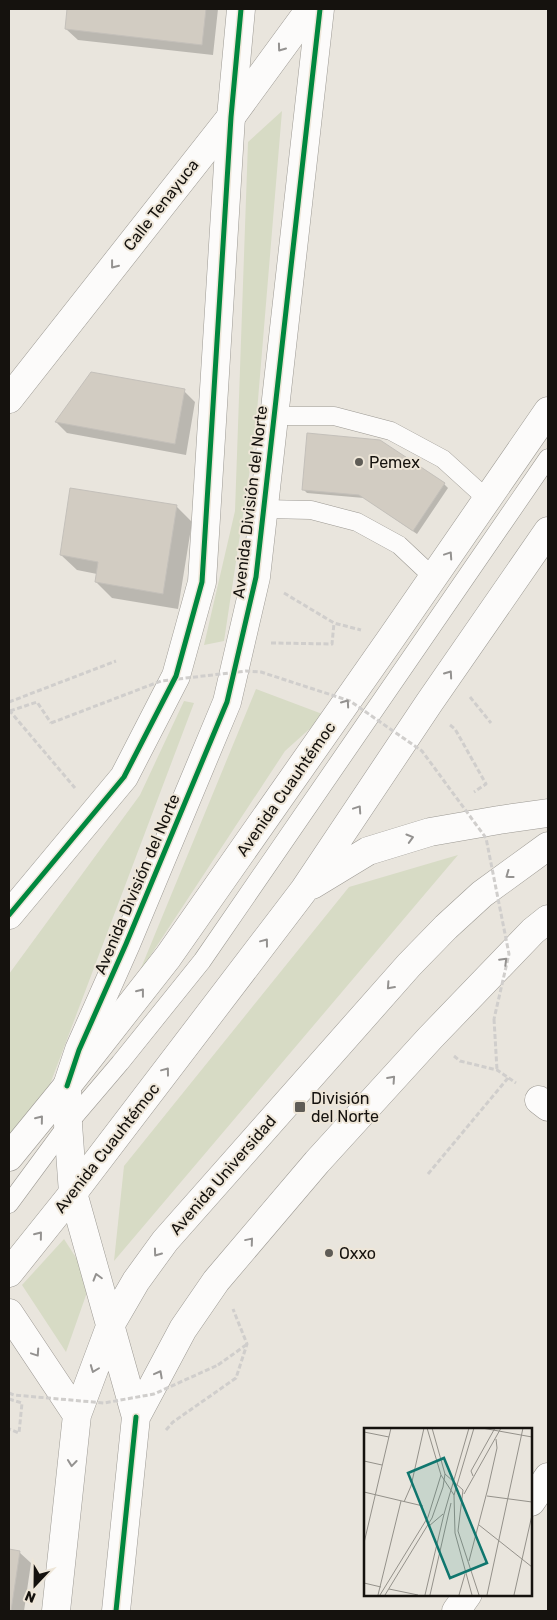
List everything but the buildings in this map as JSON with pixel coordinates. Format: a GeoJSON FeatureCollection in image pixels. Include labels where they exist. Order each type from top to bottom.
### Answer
{"type":"FeatureCollection","features":[{"type":"Feature","properties":{"kind":"main road"},"geometry":{"type":"LineString","coordinates":[[9,915],[124,777],[176,676],[202,582],[231,117],[241,9]]}},
{"type":"Feature","properties":{"kind":"main road","name":"Calle Tenayuca"},"geometry":{"type":"LineString","coordinates":[[9,399],[231,117],[310,9]]}},
{"type":"Feature","properties":{"kind":"main road","name":"Avenida División del Norte"},"geometry":{"type":"LineString","coordinates":[[116,1611],[136,1417],[73,1193],[67,1086],[79,1050],[122,953],[226,702],[256,577],[320,9]]}},
{"type":"Feature","properties":{"kind":"main road","name":"Avenida Cuauhtémoc"},"geometry":{"type":"LineString","coordinates":[[9,1157],[168,957],[548,411]]}},
{"type":"Feature","properties":{"kind":"main road","name":"Avenida Cuauhtémoc"},"geometry":{"type":"LineString","coordinates":[[9,1273],[73,1193],[304,890],[548,530]]}},
{"type":"Feature","properties":{"kind":"main road"},"geometry":{"type":"LineString","coordinates":[[304,890],[368,851],[430,832],[548,813]]}},
{"type":"Feature","properties":{"kind":"main road","name":"Avenida Universidad"},"geometry":{"type":"LineString","coordinates":[[77,1415],[111,1324],[136,1281],[165,1241],[409,965],[482,894],[548,846]]}},
{"type":"Feature","properties":{"kind":"main road"},"geometry":{"type":"LineString","coordinates":[[136,1417],[183,1329],[216,1281],[317,1162],[430,1038],[526,938],[548,919]]}},
{"type":"Feature","properties":{"kind":"main road"},"geometry":{"type":"LineString","coordinates":[[9,1313],[77,1415],[56,1611]]}},
{"type":"Feature","properties":{"kind":"main road"},"geometry":{"type":"LineString","coordinates":[[532,1501],[548,1477]]}},
{"type":"Feature","properties":{"kind":"main road"},"geometry":{"type":"LineString","coordinates":[[456,1611],[467,1595]]}},
{"type":"Feature","properties":{"kind":"lane"},"geometry":{"type":"LineString","coordinates":[[274,416],[334,416],[391,431],[443,459],[486,499]]}},
{"type":"Feature","properties":{"kind":"lane"},"geometry":{"type":"LineString","coordinates":[[9,1204],[68,1124],[120,1064],[202,960],[548,458]]}},
{"type":"Feature","properties":{"kind":"lane"},"geometry":{"type":"LineString","coordinates":[[264,510],[311,510],[357,522],[398,545],[434,577]]}},
{"type":"Feature","properties":{"kind":"path"},"geometry":{"type":"LineString","coordinates":[[256,577],[334,623],[392,637]]}},
{"type":"Feature","properties":{"kind":"path"},"geometry":{"type":"LineString","coordinates":[[268,643],[332,644],[334,623]]}},
{"type":"Feature","properties":{"kind":"path"},"geometry":{"type":"LineString","coordinates":[[9,702],[116,661]]}},
{"type":"Feature","properties":{"kind":"path"},"geometry":{"type":"LineString","coordinates":[[95,812],[9,711],[37,702],[51,723],[161,681],[246,671],[261,672],[350,700],[422,752],[486,838],[509,954],[494,1019],[496,1070]]}},
{"type":"Feature","properties":{"kind":"path"},"geometry":{"type":"LineString","coordinates":[[464,703],[470,697],[491,723]]}},
{"type":"Feature","properties":{"kind":"path"},"geometry":{"type":"LineString","coordinates":[[455,729],[486,784],[473,793]]}},
{"type":"Feature","properties":{"kind":"path"},"geometry":{"type":"LineString","coordinates":[[460,802],[466,798]]}},
{"type":"Feature","properties":{"kind":"path"},"geometry":{"type":"LineString","coordinates":[[430,1038],[460,1061],[496,1070],[543,1103]]}},
{"type":"Feature","properties":{"kind":"path"},"geometry":{"type":"LineString","coordinates":[[428,1174],[508,1078]]}},
{"type":"Feature","properties":{"kind":"path"},"geometry":{"type":"LineString","coordinates":[[132,1464],[173,1422],[236,1378],[247,1344],[236,1314],[216,1281]]}},
{"type":"Feature","properties":{"kind":"path"},"geometry":{"type":"LineString","coordinates":[[9,1393],[104,1403],[154,1394],[218,1365],[247,1344]]}},
{"type":"Feature","properties":{"kind":"path"},"geometry":{"type":"LineString","coordinates":[[9,1399],[22,1404],[19,1432],[9,1429]]}},
{"type":"Feature","properties":{"kind":"green space"},"geometry":{"type":"Polygon","coordinates":[[[282,111],[255,436],[224,641],[204,645],[235,511],[248,142],[282,111]]]}},
{"type":"Feature","properties":{"kind":"green space"},"geometry":{"type":"Polygon","coordinates":[[[256,689],[325,715],[285,751],[139,973],[256,689]]]}},
{"type":"Feature","properties":{"kind":"green space"},"geometry":{"type":"Polygon","coordinates":[[[184,701],[194,703],[46,1095],[9,1137],[9,974],[140,795],[184,701]]]}},
{"type":"Feature","properties":{"kind":"green space"},"geometry":{"type":"Polygon","coordinates":[[[458,855],[114,1261],[124,1166],[349,887],[458,855]]]}},
{"type":"Feature","properties":{"kind":"green space"},"geometry":{"type":"Polygon","coordinates":[[[64,1239],[91,1281],[66,1352],[22,1285],[64,1239]]]}},
{"type":"Feature","properties":{"kind":"cycle path"},"geometry":{"type":"LineString","coordinates":[[9,915],[124,777],[176,676],[202,582],[231,117],[241,9]]}},
{"type":"Feature","properties":{"kind":"cycle path"},"geometry":{"type":"LineString","coordinates":[[67,1086],[79,1050],[126,944],[227,702],[256,577],[320,9]]}},
{"type":"Feature","properties":{"kind":"cycle path"},"geometry":{"type":"LineString","coordinates":[[116,1611],[136,1417]]}},
{"type":"Feature","properties":{"kind":"place","name":"Pemex"},"geometry":{"type":"Point","coordinates":[359,462]}},
{"type":"Feature","properties":{"kind":"place","name":"División del Norte"},"geometry":{"type":"Point","coordinates":[300,1107]}},
{"type":"Feature","properties":{"kind":"place","name":"Oxxo"},"geometry":{"type":"Point","coordinates":[329,1253]}}]}
